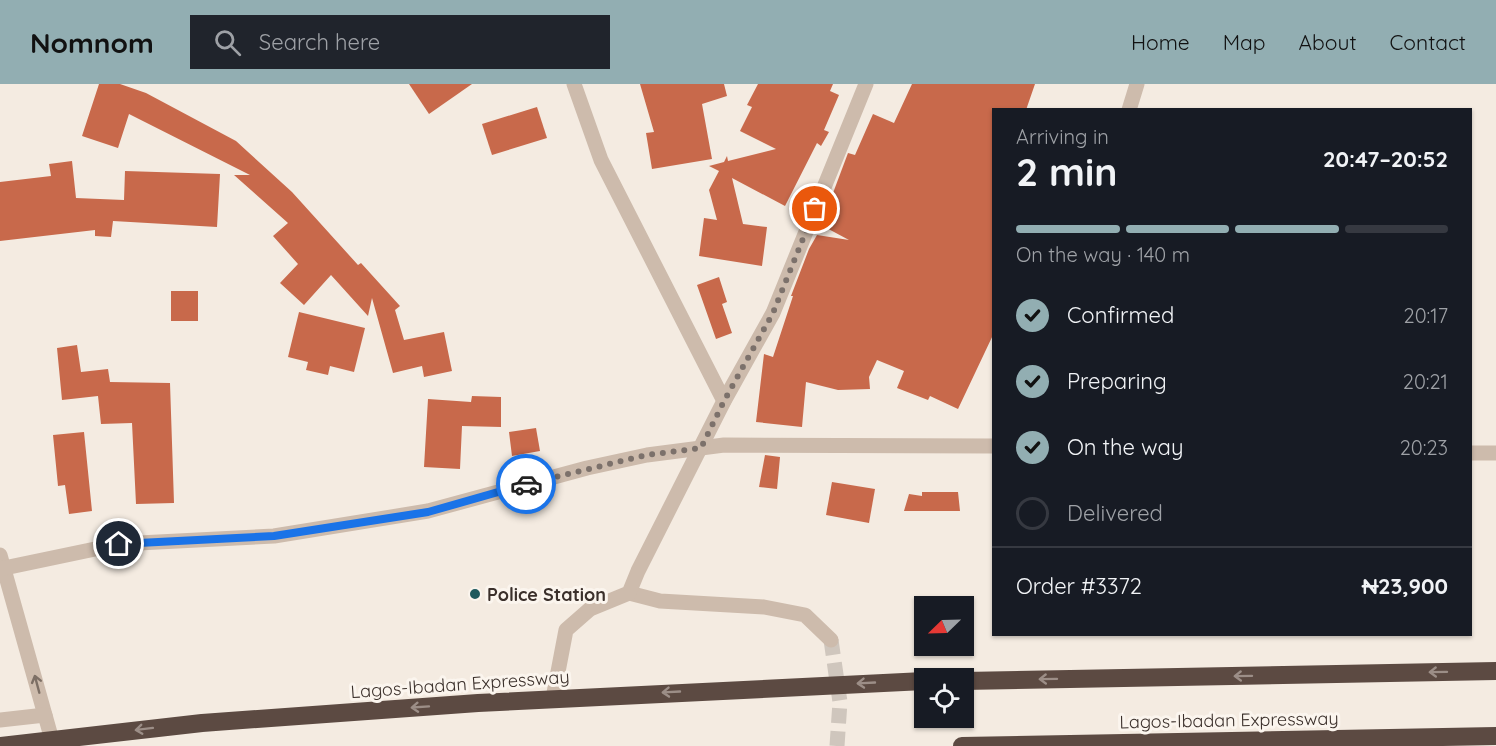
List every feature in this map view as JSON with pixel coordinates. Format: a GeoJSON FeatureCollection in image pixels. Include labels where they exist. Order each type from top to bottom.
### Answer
{"type":"FeatureCollection","features":[{"type":"Feature","properties":{"kind":"highway"},"geometry":{"type":"LineString","coordinates":[[974,681],[1496,671]]}},
{"type":"Feature","properties":{"kind":"highway","name":"Lagos-Ibadan Expressway"},"geometry":{"type":"LineString","coordinates":[[0,746],[202,723],[553,698],[914,681]]}},
{"type":"Feature","properties":{"kind":"highway","name":"Lagos-Ibadan Expressway"},"geometry":{"type":"LineString","coordinates":[[962,746],[1496,736]]}},
{"type":"Feature","properties":{"kind":"street"},"geometry":{"type":"LineString","coordinates":[[574,84],[601,160],[724,401]]}},
{"type":"Feature","properties":{"kind":"street"},"geometry":{"type":"LineString","coordinates":[[629,593],[724,401],[773,313],[866,84]]}},
{"type":"Feature","properties":{"kind":"street"},"geometry":{"type":"LineString","coordinates":[[1130,108],[1137,84]]}},
{"type":"Feature","properties":{"kind":"street"},"geometry":{"type":"LineString","coordinates":[[52,740],[2,564],[119,544],[274,536],[428,512],[587,468],[647,455],[724,445],[992,446]]}},
{"type":"Feature","properties":{"kind":"street"},"geometry":{"type":"LineString","coordinates":[[1472,453],[1496,453]]}},
{"type":"Feature","properties":{"kind":"street"},"geometry":{"type":"LineString","coordinates":[[553,698],[567,630],[590,609],[629,593],[660,601],[764,608],[805,615],[831,640]]}},
{"type":"Feature","properties":{"kind":"street"},"geometry":{"type":"LineString","coordinates":[[0,720],[45,716]]}},
{"type":"Feature","properties":{"kind":"building"},"geometry":{"type":"Polygon","coordinates":[[[99,84],[120,84],[146,93],[236,141],[292,192],[358,265],[361,263],[400,306],[395,310],[404,340],[444,332],[452,371],[424,377],[422,366],[393,373],[372,298],[368,316],[331,275],[304,305],[280,283],[298,264],[273,236],[288,223],[234,175],[250,175],[129,114],[118,148],[82,136],[99,84]]]}},
{"type":"Feature","properties":{"kind":"building"},"geometry":{"type":"Polygon","coordinates":[[[409,84],[472,84],[429,114],[409,84]]]}},
{"type":"Feature","properties":{"kind":"building"},"geometry":{"type":"Polygon","coordinates":[[[640,84],[724,84],[727,96],[702,104],[712,159],[652,169],[646,133],[654,132],[640,84]]]}},
{"type":"Feature","properties":{"kind":"building"},"geometry":{"type":"Polygon","coordinates":[[[758,84],[833,84],[830,91],[839,95],[824,130],[829,132],[821,146],[817,143],[785,206],[732,178],[743,224],[767,227],[762,266],[699,256],[704,218],[717,220],[709,190],[719,171],[709,166],[724,162],[727,156],[728,161],[776,149],[740,131],[752,107],[747,105],[758,84]]]}},
{"type":"Feature","properties":{"kind":"building"},"geometry":{"type":"Polygon","coordinates":[[[912,84],[1035,84],[1027,108],[992,108],[992,337],[958,409],[930,396],[928,400],[897,388],[904,371],[877,360],[869,377],[870,389],[838,390],[806,382],[802,427],[756,422],[764,354],[773,357],[793,296],[791,296],[809,249],[817,235],[849,240],[821,225],[848,153],[855,155],[873,114],[894,123],[912,84]]]}},
{"type":"Feature","properties":{"kind":"building"},"geometry":{"type":"Polygon","coordinates":[[[537,107],[547,138],[492,155],[482,124],[537,107]]]}},
{"type":"Feature","properties":{"kind":"building"},"geometry":{"type":"Polygon","coordinates":[[[72,161],[76,198],[124,200],[125,171],[220,174],[217,227],[113,221],[111,237],[95,236],[95,230],[0,241],[0,182],[51,176],[49,164],[72,161]]]}},
{"type":"Feature","properties":{"kind":"building"},"geometry":{"type":"Polygon","coordinates":[[[719,277],[727,302],[722,304],[732,333],[716,339],[697,285],[719,277]]]}},
{"type":"Feature","properties":{"kind":"building"},"geometry":{"type":"Polygon","coordinates":[[[171,291],[198,291],[198,321],[171,321],[171,291]]]}},
{"type":"Feature","properties":{"kind":"building"},"geometry":{"type":"Polygon","coordinates":[[[299,312],[365,328],[354,372],[330,366],[328,375],[306,370],[308,362],[288,357],[299,312]]]}},
{"type":"Feature","properties":{"kind":"building"},"geometry":{"type":"Polygon","coordinates":[[[77,345],[81,372],[108,369],[110,382],[170,383],[174,503],[136,504],[132,423],[101,424],[98,396],[62,400],[57,348],[77,345]]]}},
{"type":"Feature","properties":{"kind":"building"},"geometry":{"type":"Polygon","coordinates":[[[472,396],[501,397],[501,427],[462,426],[460,469],[424,467],[428,399],[471,402],[472,396]]]}},
{"type":"Feature","properties":{"kind":"building"},"geometry":{"type":"Polygon","coordinates":[[[536,428],[540,451],[512,456],[509,432],[536,428]]]}},
{"type":"Feature","properties":{"kind":"building"},"geometry":{"type":"Polygon","coordinates":[[[84,432],[92,511],[69,514],[65,485],[58,486],[53,435],[84,432]]]}},
{"type":"Feature","properties":{"kind":"building"},"geometry":{"type":"Polygon","coordinates":[[[765,455],[780,457],[777,489],[759,487],[765,455]]]}},
{"type":"Feature","properties":{"kind":"building"},"geometry":{"type":"Polygon","coordinates":[[[832,482],[875,489],[869,523],[826,515],[832,482]]]}},
{"type":"Feature","properties":{"kind":"building"},"geometry":{"type":"Polygon","coordinates":[[[922,492],[958,492],[960,511],[904,511],[909,494],[922,496],[922,492]]]}},
{"type":"Feature","properties":{"kind":"tunnel"},"geometry":{"type":"LineString","coordinates":[[831,640],[840,702],[837,746]]}},
{"type":"Feature","properties":{"kind":"way so far"},"geometry":{"type":"LineString","coordinates":[[526,484],[647,455],[701,448],[724,401],[773,313],[815,209]]}},
{"type":"Feature","properties":{"kind":"place","name":"Police Station"},"geometry":{"type":"Point","coordinates":[475,594]}},
{"type":"Feature","properties":{"kind":"route"},"geometry":{"type":"LineString","coordinates":[[119,544],[274,536],[428,512],[526,484]]}}]}
